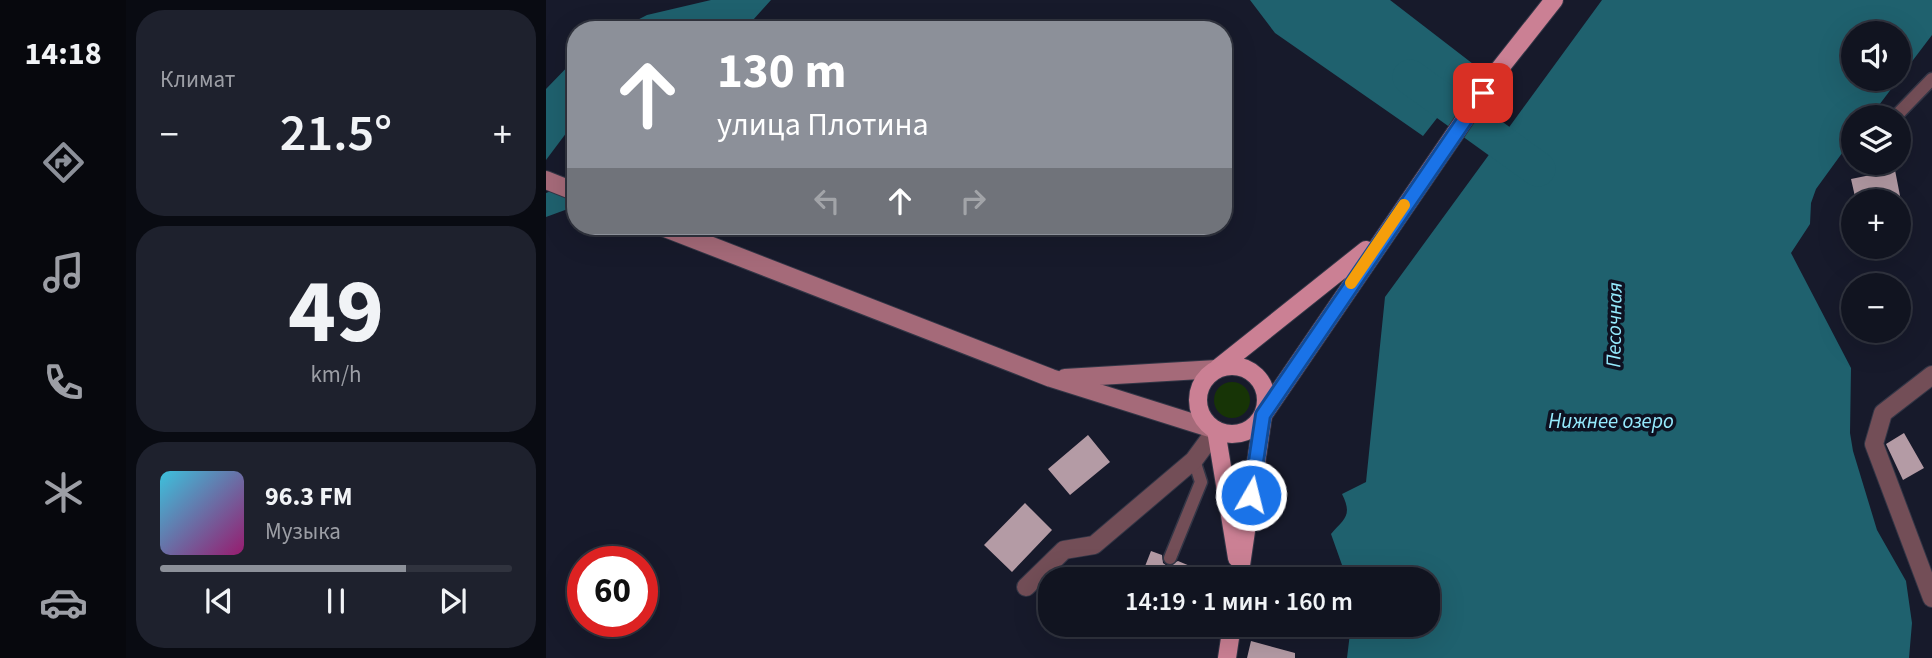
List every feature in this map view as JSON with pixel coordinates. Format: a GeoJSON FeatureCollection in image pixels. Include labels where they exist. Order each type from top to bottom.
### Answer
{"type":"FeatureCollection","features":[{"type":"Feature","properties":{"kind":"main road"},"geometry":{"type":"LineString","coordinates":[[683,235],[1051,378],[1226,433],[1248,430],[1263,415],[1380,239],[1497,72],[1554,0]]}},
{"type":"Feature","properties":{"kind":"main road"},"geometry":{"type":"LineString","coordinates":[[546,180],[567,188]]}},
{"type":"Feature","properties":{"kind":"main road"},"geometry":{"type":"LineString","coordinates":[[1237,567],[1216,430],[1201,415],[1198,394],[1208,375],[1380,239]]}},
{"type":"Feature","properties":{"kind":"main road"},"geometry":{"type":"LineString","coordinates":[[1051,378],[1237,366],[1256,375],[1266,394],[1240,567]]}},
{"type":"Feature","properties":{"kind":"main road"},"geometry":{"type":"LineString","coordinates":[[1227,658],[1230,637]]}},
{"type":"Feature","properties":{"kind":"street"},"geometry":{"type":"LineString","coordinates":[[1932,375],[1884,413],[1874,444],[1932,598]]}},
{"type":"Feature","properties":{"kind":"street"},"geometry":{"type":"LineString","coordinates":[[1026,587],[1064,550],[1094,545],[1194,460],[1216,430]]}},
{"type":"Feature","properties":{"kind":"lane"},"geometry":{"type":"LineString","coordinates":[[1907,105],[1932,79]]}},
{"type":"Feature","properties":{"kind":"lane"},"geometry":{"type":"LineString","coordinates":[[1170,558],[1200,482],[1194,460]]}},
{"type":"Feature","properties":{"kind":"shaded area"},"geometry":{"type":"Polygon","coordinates":[[[1232,382],[1245,387],[1250,400],[1245,413],[1232,418],[1219,413],[1214,400],[1219,387],[1232,382]]]}},
{"type":"Feature","properties":{"kind":"water"},"geometry":{"type":"Polygon","coordinates":[[[711,0],[771,0],[752,21],[635,21],[647,15],[711,0]]]}},
{"type":"Feature","properties":{"kind":"water"},"geometry":{"type":"Polygon","coordinates":[[[1250,0],[1390,0],[1477,67],[1423,136],[1275,33],[1250,0]]]}},
{"type":"Feature","properties":{"kind":"water","name":"Нижнее озеро"},"geometry":{"type":"Polygon","coordinates":[[[1602,0],[1932,0],[1932,35],[1911,63],[1911,21],[1841,21],[1841,91],[1890,91],[1879,105],[1841,105],[1841,155],[1816,189],[1811,203],[1810,224],[1791,253],[1851,368],[1850,433],[1853,451],[1877,530],[1906,581],[1912,623],[1909,658],[1347,658],[1350,637],[1440,637],[1440,567],[1343,567],[1331,534],[1346,517],[1347,507],[1342,494],[1366,482],[1385,297],[1602,0]]]}},
{"type":"Feature","properties":{"kind":"water"},"geometry":{"type":"Polygon","coordinates":[[[567,67],[567,132],[546,160],[546,89],[567,67]]]}},
{"type":"Feature","properties":{"kind":"water"},"geometry":{"type":"Polygon","coordinates":[[[567,185],[567,209],[546,217],[546,193],[567,185]]]}},
{"type":"Feature","properties":{"kind":"building"},"geometry":{"type":"Polygon","coordinates":[[[1871,175],[1896,175],[1899,189],[1853,189],[1851,179],[1871,175]]]}},
{"type":"Feature","properties":{"kind":"building"},"geometry":{"type":"Polygon","coordinates":[[[1904,433],[1924,468],[1903,480],[1886,444],[1904,433]]]}},
{"type":"Feature","properties":{"kind":"building"},"geometry":{"type":"Polygon","coordinates":[[[1088,435],[1110,462],[1070,495],[1048,469],[1088,435]]]}},
{"type":"Feature","properties":{"kind":"building"},"geometry":{"type":"Polygon","coordinates":[[[1025,503],[1052,530],[1012,572],[984,545],[1025,503]]]}},
{"type":"Feature","properties":{"kind":"building"},"geometry":{"type":"Polygon","coordinates":[[[1151,551],[1162,555],[1163,563],[1167,566],[1178,561],[1190,566],[1190,567],[1145,567],[1151,551]]]}},
{"type":"Feature","properties":{"kind":"building"},"geometry":{"type":"Polygon","coordinates":[[[1251,641],[1295,653],[1295,658],[1247,658],[1251,641]]]}},
{"type":"Feature","properties":{"kind":"waterway","name":"Песочная"},"geometry":{"type":"LineString","coordinates":[[1410,77],[1538,169]]}},
{"type":"Feature","properties":{"kind":"slow traffic"},"geometry":{"type":"LineString","coordinates":[[1351,283],[1404,205]]}},
{"type":"Feature","properties":{"kind":"route"},"geometry":{"type":"LineString","coordinates":[[1251,495],[1263,415],[1380,239],[1483,93]]}}]}
